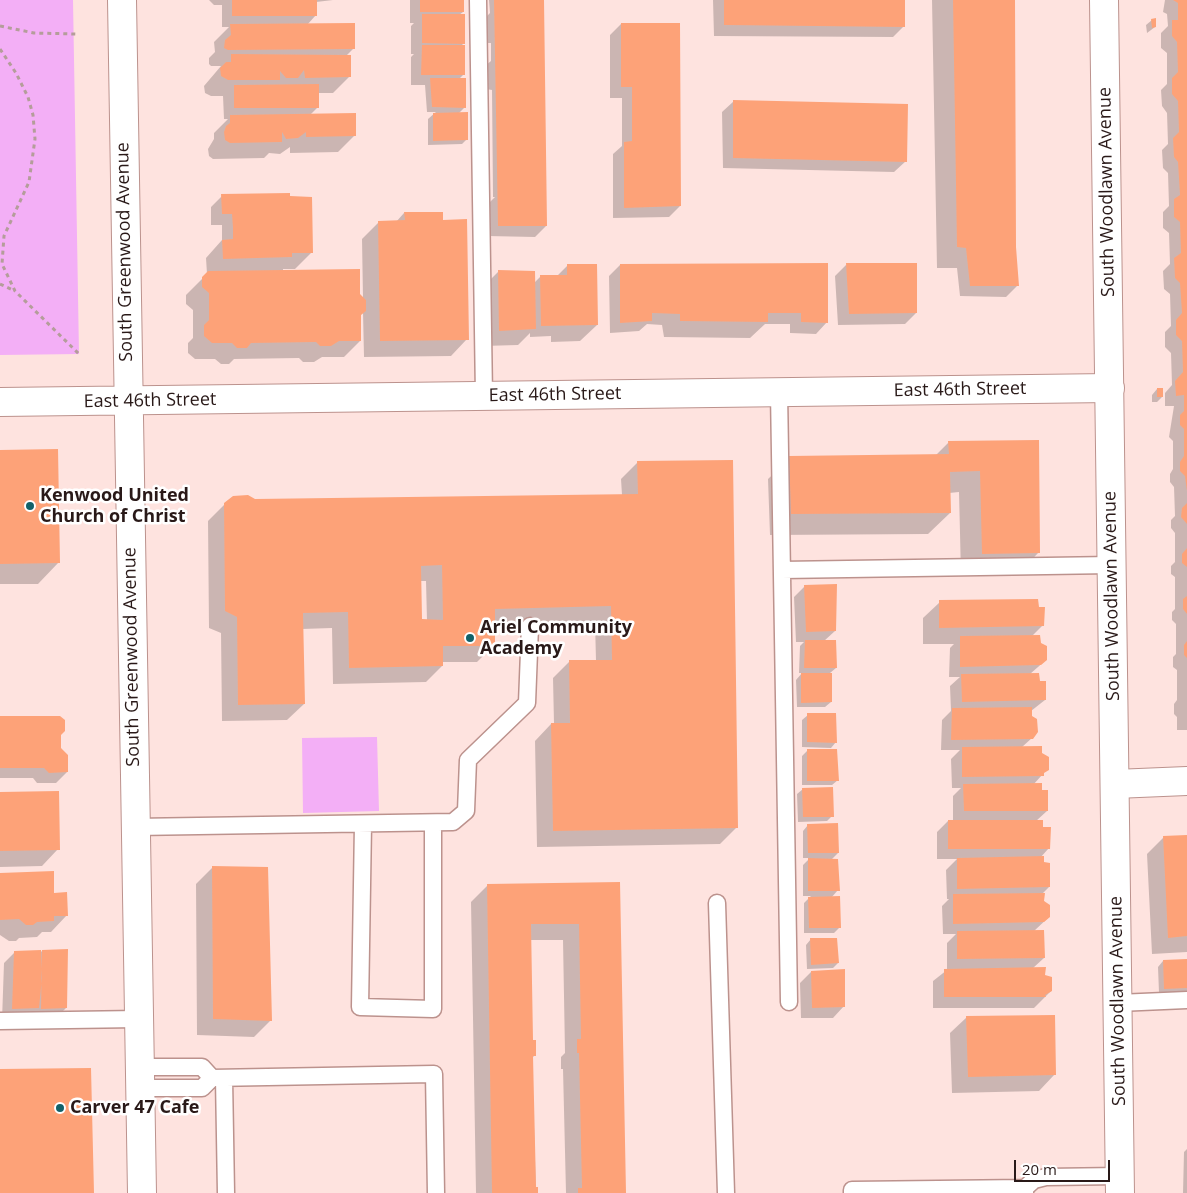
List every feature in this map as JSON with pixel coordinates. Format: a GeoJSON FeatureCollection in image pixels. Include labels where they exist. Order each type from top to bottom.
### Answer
{"type":"FeatureCollection","features":[{"type":"Feature","properties":{"kind":"street","name":"South Greenwood Avenue"},"geometry":{"type":"LineString","coordinates":[[122,0],[127,401],[142,1193]]}},
{"type":"Feature","properties":{"kind":"street","name":"South Woodlawn Avenue"},"geometry":{"type":"LineString","coordinates":[[1104,0],[1120,1184]]}},
{"type":"Feature","properties":{"kind":"street","name":"East 46th Street"},"geometry":{"type":"LineString","coordinates":[[0,402],[1110,388]]}},
{"type":"Feature","properties":{"kind":"street"},"geometry":{"type":"LineString","coordinates":[[1115,784],[1187,781]]}},
{"type":"Feature","properties":{"kind":"lane"},"geometry":{"type":"LineString","coordinates":[[478,0],[484,396]]}},
{"type":"Feature","properties":{"kind":"lane"},"geometry":{"type":"LineString","coordinates":[[779,392],[789,1002]]}},
{"type":"Feature","properties":{"kind":"lane"},"geometry":{"type":"LineString","coordinates":[[782,570],[1112,565]]}},
{"type":"Feature","properties":{"kind":"lane"},"geometry":{"type":"LineString","coordinates":[[135,827],[453,822],[466,811],[468,760],[527,703],[530,626]]}},
{"type":"Feature","properties":{"kind":"lane"},"geometry":{"type":"LineString","coordinates":[[363,824],[360,1007],[433,1009],[433,822]]}},
{"type":"Feature","properties":{"kind":"lane"},"geometry":{"type":"LineString","coordinates":[[717,903],[726,1193]]}},
{"type":"Feature","properties":{"kind":"lane"},"geometry":{"type":"LineString","coordinates":[[1118,1003],[1187,1000]]}},
{"type":"Feature","properties":{"kind":"lane"},"geometry":{"type":"LineString","coordinates":[[0,1021],[138,1019]]}},
{"type":"Feature","properties":{"kind":"lane"},"geometry":{"type":"LineString","coordinates":[[140,1078],[202,1067],[218,1078],[434,1074],[436,1193]]}},
{"type":"Feature","properties":{"kind":"lane"},"geometry":{"type":"LineString","coordinates":[[218,1078],[226,1193]]}},
{"type":"Feature","properties":{"kind":"lane"},"geometry":{"type":"LineString","coordinates":[[852,1193],[852,1190],[1025,1190],[1034,1180],[1046,1177],[1120,1184]]}},
{"type":"Feature","properties":{"kind":"path"},"geometry":{"type":"LineString","coordinates":[[0,26],[34,33],[76,34]]}},
{"type":"Feature","properties":{"kind":"path"},"geometry":{"type":"LineString","coordinates":[[0,49],[16,73],[28,97],[33,115],[35,139],[29,182],[0,241]]}},
{"type":"Feature","properties":{"kind":"path"},"geometry":{"type":"LineString","coordinates":[[4,236],[2,264],[15,291]]}},
{"type":"Feature","properties":{"kind":"path"},"geometry":{"type":"LineString","coordinates":[[0,284],[15,291],[79,354]]}},
{"type":"Feature","properties":{"kind":"shaded area"},"geometry":{"type":"Polygon","coordinates":[[[0,0],[73,0],[79,354],[0,355],[0,0]]]}},
{"type":"Feature","properties":{"kind":"shaded area"},"geometry":{"type":"Polygon","coordinates":[[[377,737],[379,811],[303,813],[302,738],[377,737]]]}},
{"type":"Feature","properties":{"kind":"building"},"geometry":{"type":"Polygon","coordinates":[[[232,0],[317,0],[317,16],[232,16],[232,0]]]}},
{"type":"Feature","properties":{"kind":"building"},"geometry":{"type":"Polygon","coordinates":[[[420,0],[464,0],[464,12],[420,12],[420,0]]]}},
{"type":"Feature","properties":{"kind":"building"},"geometry":{"type":"Polygon","coordinates":[[[494,0],[544,0],[547,226],[498,226],[494,0]]]}},
{"type":"Feature","properties":{"kind":"building"},"geometry":{"type":"Polygon","coordinates":[[[724,0],[905,0],[905,27],[724,25],[724,0]]]}},
{"type":"Feature","properties":{"kind":"building"},"geometry":{"type":"Polygon","coordinates":[[[953,0],[1015,0],[1016,247],[1019,286],[970,286],[966,248],[957,247],[953,0]]]}},
{"type":"Feature","properties":{"kind":"building"},"geometry":{"type":"Polygon","coordinates":[[[1173,0],[1187,0],[1187,491],[1185,476],[1180,471],[1180,462],[1184,456],[1184,429],[1180,425],[1180,415],[1184,411],[1184,395],[1176,396],[1175,381],[1183,372],[1182,341],[1176,335],[1176,320],[1182,313],[1180,283],[1175,278],[1174,258],[1181,253],[1180,222],[1174,217],[1174,199],[1180,195],[1178,162],[1174,157],[1173,138],[1179,132],[1178,101],[1172,94],[1172,78],[1178,72],[1177,42],[1172,36],[1172,20],[1178,20],[1178,3],[1173,0]]]}},
{"type":"Feature","properties":{"kind":"building"},"geometry":{"type":"Polygon","coordinates":[[[422,14],[465,14],[465,44],[422,43],[422,14]]]}},
{"type":"Feature","properties":{"kind":"building"},"geometry":{"type":"Polygon","coordinates":[[[1156,18],[1156,27],[1152,28],[1151,19],[1156,18]]]}},
{"type":"Feature","properties":{"kind":"building"},"geometry":{"type":"Polygon","coordinates":[[[355,23],[355,49],[228,50],[224,48],[225,40],[231,35],[230,24],[355,23]]]}},
{"type":"Feature","properties":{"kind":"building"},"geometry":{"type":"Polygon","coordinates":[[[621,23],[680,23],[681,206],[624,208],[624,142],[632,141],[632,87],[621,87],[621,23]]]}},
{"type":"Feature","properties":{"kind":"building"},"geometry":{"type":"Polygon","coordinates":[[[422,45],[465,45],[465,75],[421,75],[422,45]]]}},
{"type":"Feature","properties":{"kind":"building"},"geometry":{"type":"Polygon","coordinates":[[[231,54],[351,55],[351,77],[305,78],[304,70],[298,78],[286,78],[280,71],[280,80],[228,80],[221,76],[220,68],[226,62],[231,62],[231,54]]]}},
{"type":"Feature","properties":{"kind":"building"},"geometry":{"type":"Polygon","coordinates":[[[430,78],[466,78],[466,108],[432,107],[430,78]]]}},
{"type":"Feature","properties":{"kind":"building"},"geometry":{"type":"Polygon","coordinates":[[[319,84],[319,108],[234,108],[234,85],[319,84]]]}},
{"type":"Feature","properties":{"kind":"building"},"geometry":{"type":"Polygon","coordinates":[[[733,100],[908,104],[907,162],[733,158],[733,100]]]}},
{"type":"Feature","properties":{"kind":"building"},"geometry":{"type":"Polygon","coordinates":[[[468,112],[468,140],[433,141],[433,113],[468,112]]]}},
{"type":"Feature","properties":{"kind":"building"},"geometry":{"type":"Polygon","coordinates":[[[356,113],[356,136],[306,137],[306,132],[298,138],[286,139],[282,132],[282,142],[230,143],[225,140],[224,132],[226,126],[230,123],[230,115],[356,113]]]}},
{"type":"Feature","properties":{"kind":"building"},"geometry":{"type":"Polygon","coordinates":[[[290,193],[290,196],[312,197],[313,253],[292,253],[292,257],[223,259],[222,240],[233,239],[233,228],[232,214],[222,214],[221,194],[290,193]]]}},
{"type":"Feature","properties":{"kind":"building"},"geometry":{"type":"Polygon","coordinates":[[[404,212],[443,212],[443,220],[467,219],[469,340],[380,341],[378,221],[405,220],[404,212]]]}},
{"type":"Feature","properties":{"kind":"building"},"geometry":{"type":"Polygon","coordinates":[[[828,263],[828,323],[801,322],[801,313],[768,313],[768,322],[680,321],[680,314],[652,313],[652,321],[620,323],[620,264],[828,263]]]}},
{"type":"Feature","properties":{"kind":"building"},"geometry":{"type":"Polygon","coordinates":[[[846,263],[917,263],[917,313],[849,314],[846,263]]]}},
{"type":"Feature","properties":{"kind":"building"},"geometry":{"type":"Polygon","coordinates":[[[567,264],[597,264],[598,325],[541,326],[540,275],[567,275],[567,264]]]}},
{"type":"Feature","properties":{"kind":"building"},"geometry":{"type":"Polygon","coordinates":[[[360,269],[360,294],[366,300],[366,311],[361,315],[361,341],[339,341],[331,346],[320,346],[316,342],[251,343],[247,348],[237,348],[232,343],[212,343],[204,336],[204,325],[209,320],[209,293],[202,287],[202,277],[208,271],[360,269]]]}},
{"type":"Feature","properties":{"kind":"building"},"geometry":{"type":"Polygon","coordinates":[[[498,270],[535,271],[536,329],[499,331],[498,270]]]}},
{"type":"Feature","properties":{"kind":"building"},"geometry":{"type":"Polygon","coordinates":[[[1157,388],[1163,388],[1163,397],[1157,397],[1157,388]]]}},
{"type":"Feature","properties":{"kind":"building"},"geometry":{"type":"Polygon","coordinates":[[[1039,440],[1040,553],[982,554],[980,471],[950,472],[951,513],[791,514],[789,456],[949,454],[948,441],[1039,440]]]}},
{"type":"Feature","properties":{"kind":"building","name":"Kenwood United Church of Christ"},"geometry":{"type":"Polygon","coordinates":[[[58,449],[60,563],[0,564],[0,450],[58,449]]]}},
{"type":"Feature","properties":{"kind":"building"},"geometry":{"type":"Polygon","coordinates":[[[733,460],[738,828],[553,831],[551,723],[570,723],[569,660],[612,660],[611,606],[495,609],[495,646],[443,646],[443,666],[349,668],[348,612],[303,613],[305,704],[238,705],[237,617],[225,611],[224,503],[233,496],[248,495],[255,499],[638,494],[637,461],[733,460]],[[442,565],[421,566],[422,619],[443,620],[442,565]]]}},
{"type":"Feature","properties":{"kind":"building"},"geometry":{"type":"Polygon","coordinates":[[[1187,503],[1187,524],[1181,517],[1182,508],[1187,503]]]}},
{"type":"Feature","properties":{"kind":"building"},"geometry":{"type":"Polygon","coordinates":[[[1187,548],[1187,567],[1182,563],[1182,554],[1187,548]]]}},
{"type":"Feature","properties":{"kind":"building"},"geometry":{"type":"Polygon","coordinates":[[[837,584],[836,631],[806,632],[804,585],[837,584]]]}},
{"type":"Feature","properties":{"kind":"building"},"geometry":{"type":"Polygon","coordinates":[[[1187,596],[1187,614],[1183,609],[1183,599],[1187,596]]]}},
{"type":"Feature","properties":{"kind":"building"},"geometry":{"type":"Polygon","coordinates":[[[1038,599],[1039,607],[1045,607],[1044,626],[939,628],[939,600],[1038,599]]]}},
{"type":"Feature","properties":{"kind":"building"},"geometry":{"type":"Polygon","coordinates":[[[1040,635],[1041,643],[1047,646],[1047,660],[1041,665],[960,667],[960,636],[1040,635]]]}},
{"type":"Feature","properties":{"kind":"building"},"geometry":{"type":"Polygon","coordinates":[[[805,640],[836,640],[837,668],[804,668],[805,640]]]}},
{"type":"Feature","properties":{"kind":"building"},"geometry":{"type":"Polygon","coordinates":[[[1187,641],[1187,658],[1184,655],[1184,645],[1187,641]]]}},
{"type":"Feature","properties":{"kind":"building"},"geometry":{"type":"Polygon","coordinates":[[[801,673],[832,673],[832,702],[801,703],[801,673]]]}},
{"type":"Feature","properties":{"kind":"building"},"geometry":{"type":"Polygon","coordinates":[[[1039,673],[1040,681],[1046,681],[1046,700],[962,702],[961,674],[1039,673]]]}},
{"type":"Feature","properties":{"kind":"building"},"geometry":{"type":"Polygon","coordinates":[[[1032,707],[1032,716],[1037,719],[1038,732],[1033,739],[951,740],[952,708],[1032,707]]]}},
{"type":"Feature","properties":{"kind":"building"},"geometry":{"type":"Polygon","coordinates":[[[807,713],[836,713],[837,743],[807,742],[807,713]]]}},
{"type":"Feature","properties":{"kind":"building"},"geometry":{"type":"Polygon","coordinates":[[[0,716],[60,716],[65,720],[65,731],[61,735],[61,748],[68,755],[68,772],[49,773],[44,768],[0,768],[0,716]]]}},
{"type":"Feature","properties":{"kind":"building"},"geometry":{"type":"Polygon","coordinates":[[[1042,746],[1042,753],[1049,757],[1049,770],[1044,773],[1044,776],[962,777],[962,747],[1042,746]]]}},
{"type":"Feature","properties":{"kind":"building"},"geometry":{"type":"Polygon","coordinates":[[[807,749],[837,749],[839,781],[807,781],[807,749]]]}},
{"type":"Feature","properties":{"kind":"building"},"geometry":{"type":"Polygon","coordinates":[[[1042,783],[1042,790],[1048,790],[1048,811],[964,811],[963,784],[1042,783]]]}},
{"type":"Feature","properties":{"kind":"building"},"geometry":{"type":"Polygon","coordinates":[[[833,787],[834,817],[803,817],[802,788],[833,787]]]}},
{"type":"Feature","properties":{"kind":"building"},"geometry":{"type":"Polygon","coordinates":[[[59,791],[60,850],[0,851],[0,792],[59,791]]]}},
{"type":"Feature","properties":{"kind":"building"},"geometry":{"type":"Polygon","coordinates":[[[948,820],[1043,820],[1043,827],[1051,827],[1050,849],[948,849],[948,820]]]}},
{"type":"Feature","properties":{"kind":"building"},"geometry":{"type":"Polygon","coordinates":[[[838,823],[839,853],[808,853],[807,824],[838,823]]]}},
{"type":"Feature","properties":{"kind":"building"},"geometry":{"type":"Polygon","coordinates":[[[1187,835],[1187,936],[1168,938],[1163,836],[1187,835]]]}},
{"type":"Feature","properties":{"kind":"building"},"geometry":{"type":"Polygon","coordinates":[[[1044,856],[1044,862],[1050,863],[1050,887],[957,889],[957,858],[1044,856]]]}},
{"type":"Feature","properties":{"kind":"building"},"geometry":{"type":"Polygon","coordinates":[[[808,858],[838,859],[840,891],[808,891],[808,858]]]}},
{"type":"Feature","properties":{"kind":"building"},"geometry":{"type":"Polygon","coordinates":[[[212,866],[268,867],[272,1021],[213,1019],[212,866]]]}},
{"type":"Feature","properties":{"kind":"building"},"geometry":{"type":"Polygon","coordinates":[[[54,871],[54,893],[67,892],[68,916],[54,916],[54,921],[37,922],[33,925],[26,925],[19,919],[0,920],[0,873],[54,871]]]}},
{"type":"Feature","properties":{"kind":"building"},"geometry":{"type":"Polygon","coordinates":[[[620,882],[626,1193],[578,1193],[578,1188],[582,1188],[579,1053],[577,1053],[577,1039],[581,1039],[579,924],[531,924],[533,1040],[536,1040],[536,1056],[533,1056],[536,1187],[538,1187],[538,1193],[492,1193],[487,884],[620,882]]]}},
{"type":"Feature","properties":{"kind":"building"},"geometry":{"type":"Polygon","coordinates":[[[1045,893],[1044,901],[1050,905],[1050,917],[1044,922],[953,924],[953,894],[1045,893]]]}},
{"type":"Feature","properties":{"kind":"building"},"geometry":{"type":"Polygon","coordinates":[[[840,896],[841,928],[809,928],[808,897],[840,896]]]}},
{"type":"Feature","properties":{"kind":"building"},"geometry":{"type":"Polygon","coordinates":[[[1044,930],[1045,958],[957,959],[957,931],[1044,930]]]}},
{"type":"Feature","properties":{"kind":"building"},"geometry":{"type":"Polygon","coordinates":[[[810,938],[837,938],[839,963],[811,965],[810,938]]]}},
{"type":"Feature","properties":{"kind":"building"},"geometry":{"type":"Polygon","coordinates":[[[68,949],[67,1008],[41,1009],[42,950],[68,949]]]}},
{"type":"Feature","properties":{"kind":"building"},"geometry":{"type":"Polygon","coordinates":[[[41,950],[42,978],[39,1008],[12,1009],[14,951],[41,950]]]}},
{"type":"Feature","properties":{"kind":"building"},"geometry":{"type":"Polygon","coordinates":[[[1187,959],[1187,988],[1164,989],[1163,960],[1187,959]]]}},
{"type":"Feature","properties":{"kind":"building"},"geometry":{"type":"Polygon","coordinates":[[[1046,967],[1045,975],[1052,977],[1052,991],[1045,995],[1046,997],[944,997],[944,969],[1046,967]]]}},
{"type":"Feature","properties":{"kind":"building"},"geometry":{"type":"Polygon","coordinates":[[[845,969],[845,1007],[812,1008],[811,971],[845,969]]]}},
{"type":"Feature","properties":{"kind":"building"},"geometry":{"type":"Polygon","coordinates":[[[1055,1015],[1056,1075],[968,1077],[966,1016],[1055,1015]]]}},
{"type":"Feature","properties":{"kind":"building"},"geometry":{"type":"Polygon","coordinates":[[[91,1068],[94,1193],[0,1193],[0,1069],[91,1068]]]}},
{"type":"Feature","properties":{"kind":"place","name":"Kenwood United Church of Christ"},"geometry":{"type":"Point","coordinates":[30,506]}},
{"type":"Feature","properties":{"kind":"place","name":"Ariel Community Academy"},"geometry":{"type":"Point","coordinates":[470,638]}},
{"type":"Feature","properties":{"kind":"place","name":"Carver 47 Cafe"},"geometry":{"type":"Point","coordinates":[60,1108]}}]}
